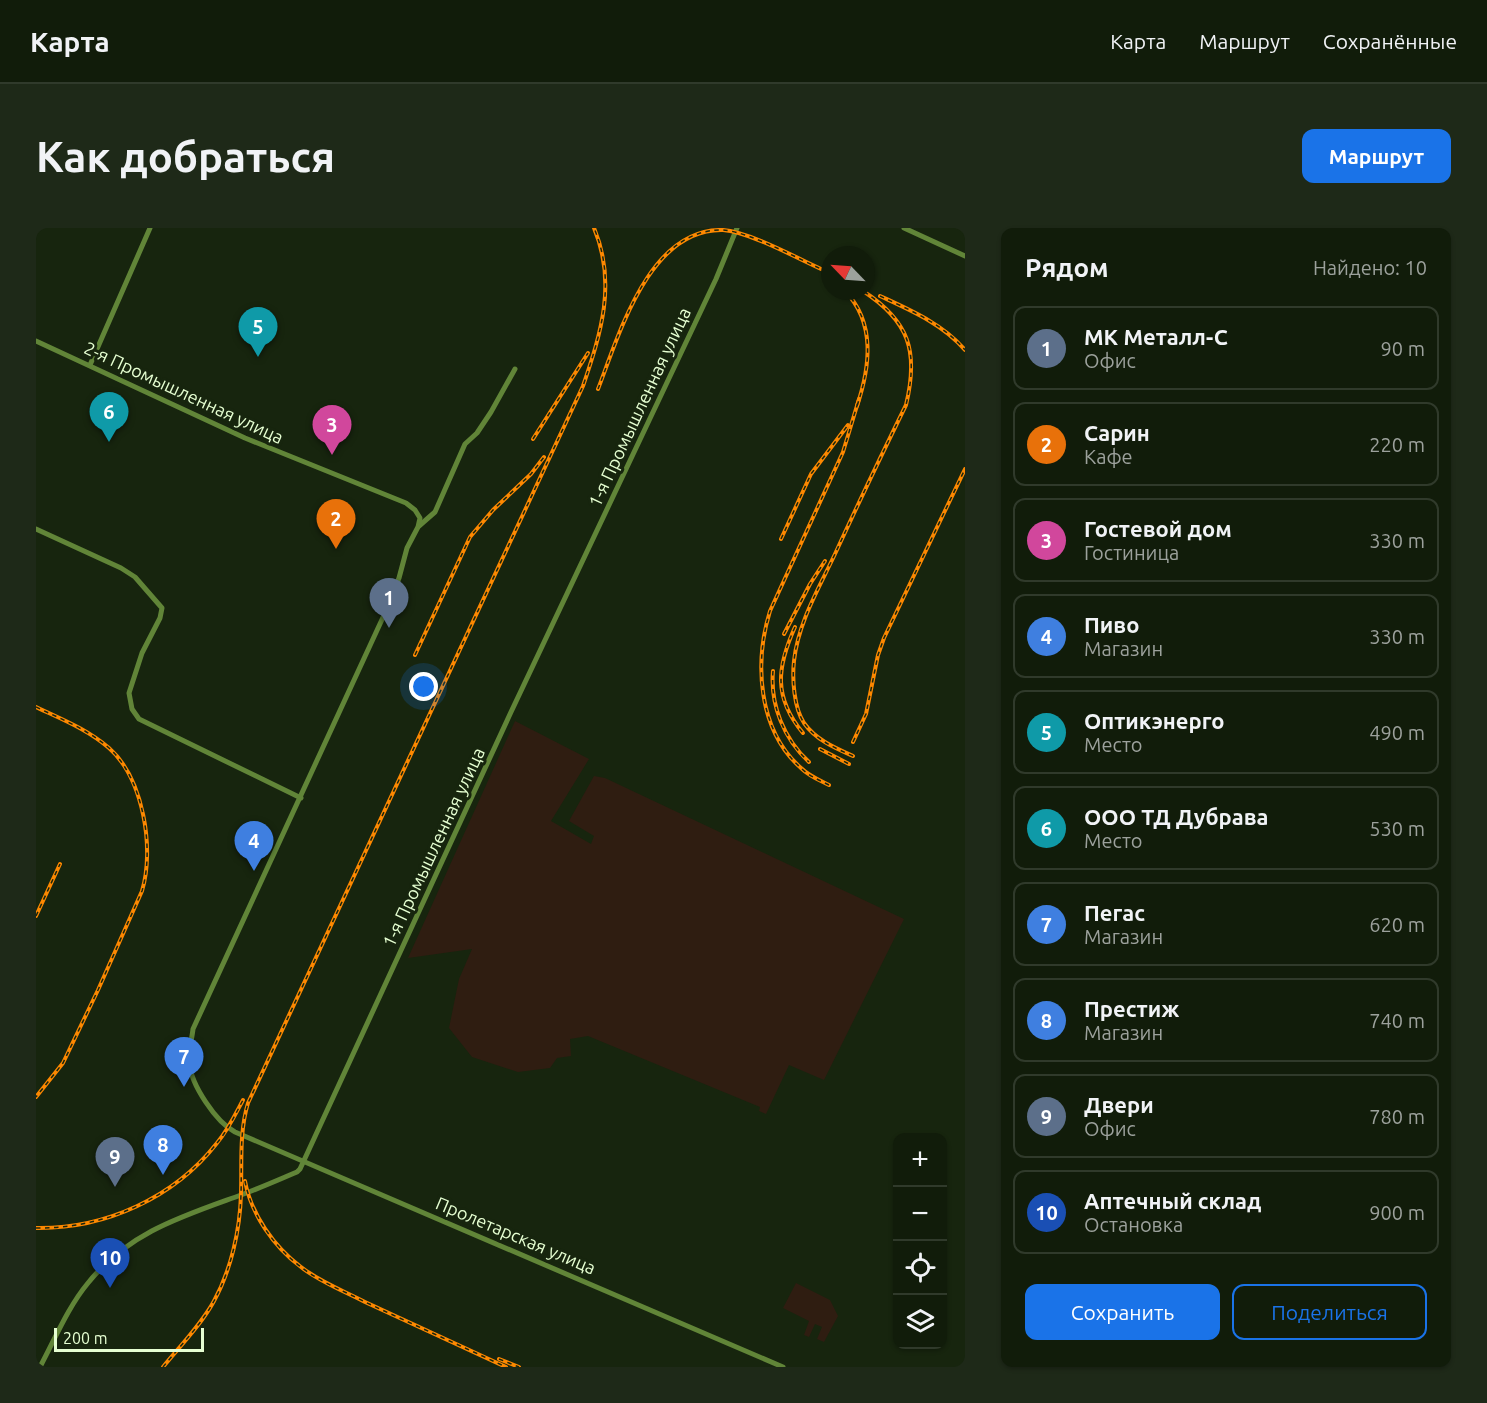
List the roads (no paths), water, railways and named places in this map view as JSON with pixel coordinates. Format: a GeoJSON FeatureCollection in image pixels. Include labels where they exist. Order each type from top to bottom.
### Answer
{"type":"FeatureCollection","features":[{"type":"Feature","properties":{"kind":"street"},"geometry":{"type":"LineString","coordinates":[[90,365],[150,228]]}},
{"type":"Feature","properties":{"kind":"street","name":"1-я Промышленная улица"},"geometry":{"type":"LineString","coordinates":[[40,1367],[86,1285],[119,1252],[146,1233],[173,1219],[297,1173],[306,1160],[516,702],[716,279],[737,228]]}},
{"type":"Feature","properties":{"kind":"street"},"geometry":{"type":"LineString","coordinates":[[904,228],[965,256]]}},
{"type":"Feature","properties":{"kind":"street","name":"2-я Промышленная улица"},"geometry":{"type":"LineString","coordinates":[[36,341],[245,438],[406,503],[415,510],[420,518],[418,527]]}},
{"type":"Feature","properties":{"kind":"street"},"geometry":{"type":"LineString","coordinates":[[36,529],[121,568],[135,577],[162,609],[160,618],[142,653],[129,693],[132,709],[139,719],[301,798],[386,613],[407,548],[418,527],[435,512],[465,444],[477,433],[491,412],[514,369]]}},
{"type":"Feature","properties":{"kind":"street","name":"Пролетарская улица"},"geometry":{"type":"LineString","coordinates":[[301,798],[193,1029],[189,1062],[194,1082],[213,1111],[228,1128],[235,1132],[306,1160],[783,1367]]}},
{"type":"Feature","properties":{"kind":"railway"},"geometry":{"type":"LineString","coordinates":[[163,1367],[209,1310],[230,1263],[239,1222],[242,1137],[248,1103],[583,386],[596,347],[604,308],[605,268],[594,228]]}},
{"type":"Feature","properties":{"kind":"railway"},"geometry":{"type":"LineString","coordinates":[[598,389],[627,314],[641,288],[656,265],[675,246],[697,234],[723,230],[734,232],[762,241],[821,269]]}},
{"type":"Feature","properties":{"kind":"railway"},"geometry":{"type":"LineString","coordinates":[[880,296],[936,325],[965,350]]}},
{"type":"Feature","properties":{"kind":"railway"},"geometry":{"type":"LineString","coordinates":[[853,756],[820,739],[804,723],[796,702],[793,668],[796,647],[810,606],[906,405],[911,369],[907,339],[891,314],[875,299]]}},
{"type":"Feature","properties":{"kind":"railway"},"geometry":{"type":"LineString","coordinates":[[852,300],[862,317],[868,346],[865,376],[857,406]]}},
{"type":"Feature","properties":{"kind":"railway"},"geometry":{"type":"LineString","coordinates":[[533,439],[588,353]]}},
{"type":"Feature","properties":{"kind":"railway"},"geometry":{"type":"LineString","coordinates":[[829,785],[801,768],[776,735],[763,695],[762,652],[770,611],[843,452],[859,399]]}},
{"type":"Feature","properties":{"kind":"railway"},"geometry":{"type":"LineString","coordinates":[[781,539],[811,474],[848,425]]}},
{"type":"Feature","properties":{"kind":"railway"},"geometry":{"type":"LineString","coordinates":[[415,655],[470,537],[493,510],[531,474],[544,457]]}},
{"type":"Feature","properties":{"kind":"railway"},"geometry":{"type":"LineString","coordinates":[[853,742],[866,714],[878,655],[884,638],[965,469]]}},
{"type":"Feature","properties":{"kind":"railway"},"geometry":{"type":"LineString","coordinates":[[784,634],[810,584],[825,561]]}},
{"type":"Feature","properties":{"kind":"railway"},"geometry":{"type":"LineString","coordinates":[[795,627],[784,655],[781,682],[787,707],[803,733]]}},
{"type":"Feature","properties":{"kind":"railway"},"geometry":{"type":"LineString","coordinates":[[773,671],[774,696],[780,721],[792,743],[809,762]]}},
{"type":"Feature","properties":{"kind":"railway"},"geometry":{"type":"LineString","coordinates":[[36,707],[92,735],[121,761],[138,795],[143,815],[147,855],[142,891],[98,990],[63,1063],[36,1097]]}},
{"type":"Feature","properties":{"kind":"railway"},"geometry":{"type":"LineString","coordinates":[[820,749],[849,764]]}},
{"type":"Feature","properties":{"kind":"railway"},"geometry":{"type":"LineString","coordinates":[[36,916],[60,864]]}},
{"type":"Feature","properties":{"kind":"railway"},"geometry":{"type":"LineString","coordinates":[[36,1228],[87,1223],[112,1216],[159,1194],[180,1180],[217,1143],[243,1100]]}},
{"type":"Feature","properties":{"kind":"railway"},"geometry":{"type":"LineString","coordinates":[[245,1181],[252,1206],[265,1229],[282,1250],[308,1272],[365,1302],[506,1367]]}},
{"type":"Feature","properties":{"kind":"railway"},"geometry":{"type":"LineString","coordinates":[[499,1359],[519,1367]]}},
{"type":"Feature","properties":{"kind":"place","name":"Оптикэнерго"},"geometry":{"type":"Point","coordinates":[258,357]}},
{"type":"Feature","properties":{"kind":"place","name":"ООО ТД Дубрава"},"geometry":{"type":"Point","coordinates":[109,442]}},
{"type":"Feature","properties":{"kind":"place","name":"Гостевой дом"},"geometry":{"type":"Point","coordinates":[332,455]}},
{"type":"Feature","properties":{"kind":"place","name":"Сарин"},"geometry":{"type":"Point","coordinates":[336,549]}},
{"type":"Feature","properties":{"kind":"place","name":"МК Металл-С"},"geometry":{"type":"Point","coordinates":[389,628]}},
{"type":"Feature","properties":{"kind":"place","name":"Пиво"},"geometry":{"type":"Point","coordinates":[254,871]}},
{"type":"Feature","properties":{"kind":"place","name":"Пегас"},"geometry":{"type":"Point","coordinates":[184,1087]}},
{"type":"Feature","properties":{"kind":"place","name":"Престиж"},"geometry":{"type":"Point","coordinates":[163,1175]}},
{"type":"Feature","properties":{"kind":"place","name":"Двери"},"geometry":{"type":"Point","coordinates":[115,1187]}},
{"type":"Feature","properties":{"kind":"place","name":"Аптечный склад"},"geometry":{"type":"Point","coordinates":[110,1288]}}]}
